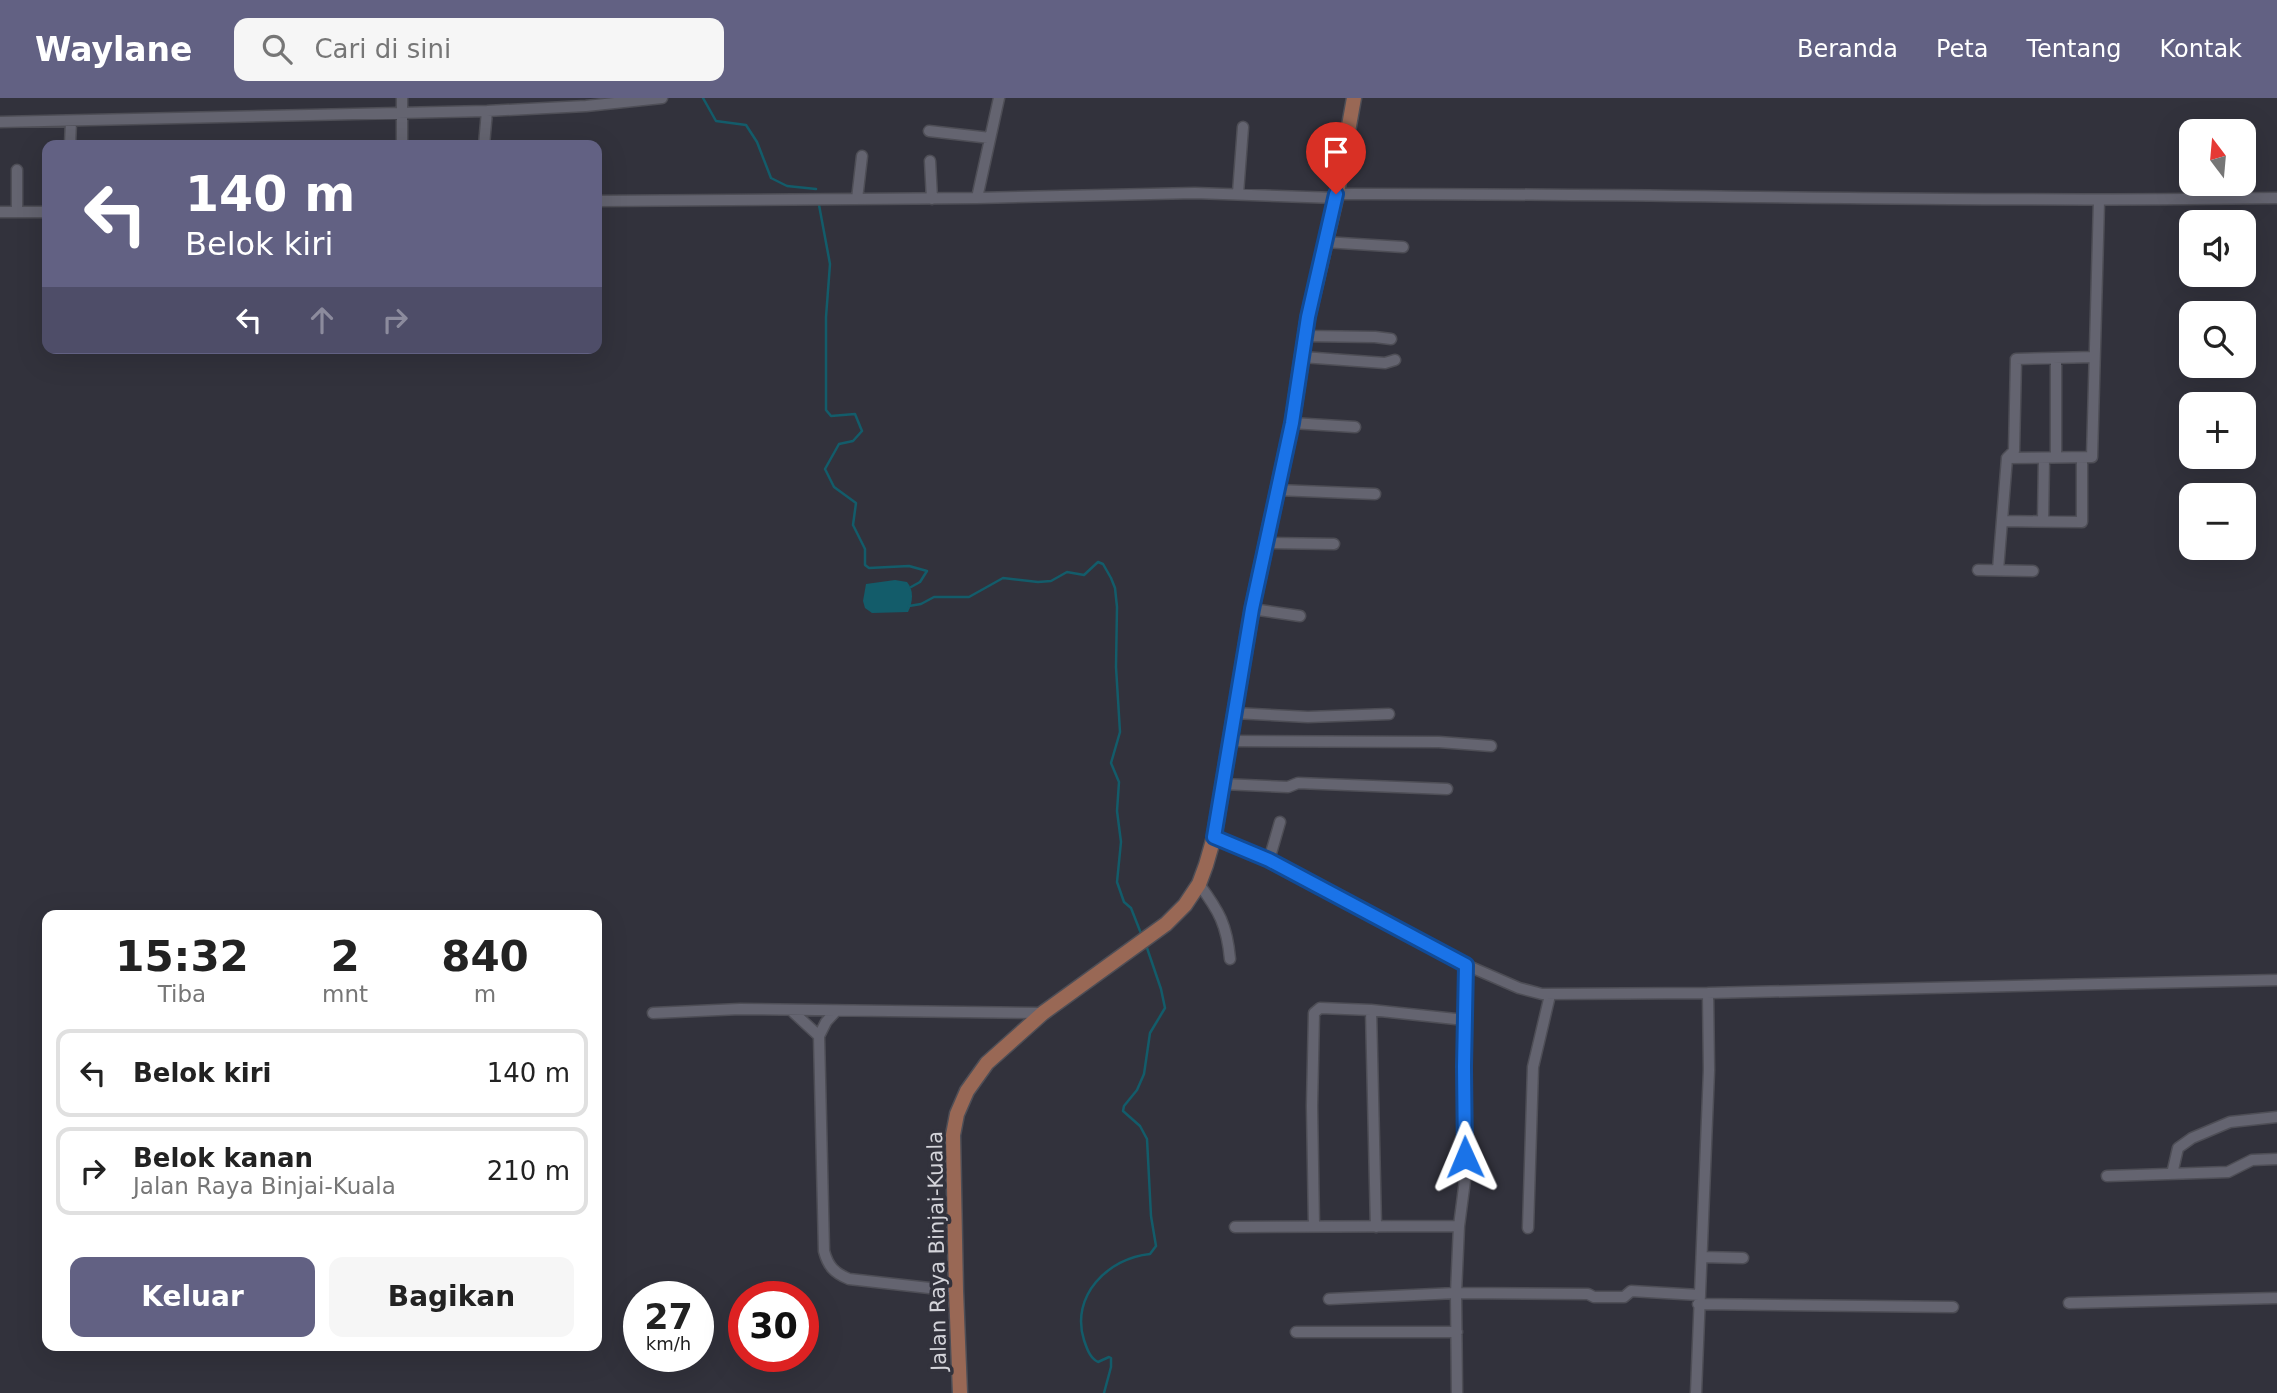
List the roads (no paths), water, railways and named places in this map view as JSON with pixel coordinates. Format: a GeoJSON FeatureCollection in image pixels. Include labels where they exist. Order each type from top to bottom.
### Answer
{"type":"FeatureCollection","features":[{"type":"Feature","properties":{"kind":"main road","name":"Jalan Raya Binjai-Kuala"},"geometry":{"type":"LineString","coordinates":[[960,1393],[953,1135],[957,1114],[967,1091],[987,1063],[1043,1013],[1166,924],[1185,905],[1199,884],[1214,837],[1252,609],[1292,423],[1305,336],[1336,196],[1354,98]]}},
{"type":"Feature","properties":{"kind":"street"},"geometry":{"type":"LineString","coordinates":[[402,98],[402,140]]}},
{"type":"Feature","properties":{"kind":"street"},"geometry":{"type":"LineString","coordinates":[[0,122],[487,110],[586,106],[662,98]]}},
{"type":"Feature","properties":{"kind":"street"},"geometry":{"type":"LineString","coordinates":[[977,198],[999,98]]}},
{"type":"Feature","properties":{"kind":"street"},"geometry":{"type":"LineString","coordinates":[[484,140],[487,110]]}},
{"type":"Feature","properties":{"kind":"street"},"geometry":{"type":"LineString","coordinates":[[70,140],[71,121]]}},
{"type":"Feature","properties":{"kind":"street"},"geometry":{"type":"LineString","coordinates":[[1238,193],[1243,127]]}},
{"type":"Feature","properties":{"kind":"street"},"geometry":{"type":"LineString","coordinates":[[929,131],[990,138]]}},
{"type":"Feature","properties":{"kind":"street"},"geometry":{"type":"LineString","coordinates":[[857,199],[862,156]]}},
{"type":"Feature","properties":{"kind":"street"},"geometry":{"type":"LineString","coordinates":[[930,161],[932,199]]}},
{"type":"Feature","properties":{"kind":"street"},"geometry":{"type":"LineString","coordinates":[[17,170],[17,212]]}},
{"type":"Feature","properties":{"kind":"street"},"geometry":{"type":"LineString","coordinates":[[602,201],[932,199],[1238,193],[1336,196],[1485,193],[2099,201],[2277,198]]}},
{"type":"Feature","properties":{"kind":"street"},"geometry":{"type":"LineString","coordinates":[[2007,458],[2092,457],[2099,201]]}},
{"type":"Feature","properties":{"kind":"street"},"geometry":{"type":"LineString","coordinates":[[0,212],[42,212]]}},
{"type":"Feature","properties":{"kind":"street"},"geometry":{"type":"LineString","coordinates":[[1325,242],[1403,247]]}},
{"type":"Feature","properties":{"kind":"street"},"geometry":{"type":"LineString","coordinates":[[1305,336],[1391,339]]}},
{"type":"Feature","properties":{"kind":"street"},"geometry":{"type":"LineString","coordinates":[[1998,570],[2007,458],[2014,452],[2016,359],[2094,356]]}},
{"type":"Feature","properties":{"kind":"street"},"geometry":{"type":"LineString","coordinates":[[1302,358],[1385,363],[1395,360]]}},
{"type":"Feature","properties":{"kind":"street"},"geometry":{"type":"LineString","coordinates":[[2043,521],[2056,359]]}},
{"type":"Feature","properties":{"kind":"street"},"geometry":{"type":"LineString","coordinates":[[1292,423],[1355,428]]}},
{"type":"Feature","properties":{"kind":"street"},"geometry":{"type":"LineString","coordinates":[[2002,521],[2081,522],[2082,458]]}},
{"type":"Feature","properties":{"kind":"street"},"geometry":{"type":"LineString","coordinates":[[1277,489],[1374,494]]}},
{"type":"Feature","properties":{"kind":"street"},"geometry":{"type":"LineString","coordinates":[[1265,543],[1334,544]]}},
{"type":"Feature","properties":{"kind":"street"},"geometry":{"type":"LineString","coordinates":[[1978,570],[2033,571]]}},
{"type":"Feature","properties":{"kind":"street"},"geometry":{"type":"LineString","coordinates":[[1252,609],[1300,616]]}},
{"type":"Feature","properties":{"kind":"street"},"geometry":{"type":"LineString","coordinates":[[1235,713],[1308,717],[1389,714]]}},
{"type":"Feature","properties":{"kind":"street"},"geometry":{"type":"LineString","coordinates":[[1230,741],[1439,742],[1491,746]]}},
{"type":"Feature","properties":{"kind":"street"},"geometry":{"type":"LineString","coordinates":[[1223,784],[1289,787],[1298,783],[1447,789]]}},
{"type":"Feature","properties":{"kind":"street"},"geometry":{"type":"LineString","coordinates":[[1269,860],[1280,822]]}},
{"type":"Feature","properties":{"kind":"street"},"geometry":{"type":"LineString","coordinates":[[1214,837],[1269,860],[1466,965],[1518,988],[1550,995],[2277,980]]}},
{"type":"Feature","properties":{"kind":"street"},"geometry":{"type":"LineString","coordinates":[[1199,884],[1228,933],[1230,959]]}},
{"type":"Feature","properties":{"kind":"street"},"geometry":{"type":"LineString","coordinates":[[1457,1393],[1456,1293],[1459,1226],[1465,1180],[1466,965]]}},
{"type":"Feature","properties":{"kind":"street"},"geometry":{"type":"LineString","coordinates":[[1696,1393],[1709,1070],[1708,993]]}},
{"type":"Feature","properties":{"kind":"street"},"geometry":{"type":"LineString","coordinates":[[1528,1228],[1533,1067],[1550,995]]}},
{"type":"Feature","properties":{"kind":"street"},"geometry":{"type":"LineString","coordinates":[[1314,1226],[1314,1013],[1320,1008],[1371,1010],[1465,1020]]}},
{"type":"Feature","properties":{"kind":"street"},"geometry":{"type":"LineString","coordinates":[[653,1013],[740,1009],[1043,1013]]}},
{"type":"Feature","properties":{"kind":"street"},"geometry":{"type":"LineString","coordinates":[[1371,1010],[1376,1227]]}},
{"type":"Feature","properties":{"kind":"street"},"geometry":{"type":"LineString","coordinates":[[792,1011],[806,1021],[818,1036]]}},
{"type":"Feature","properties":{"kind":"street"},"geometry":{"type":"LineString","coordinates":[[836,1011],[818,1036],[824,1251],[827,1264],[839,1275],[849,1279],[956,1291]]}},
{"type":"Feature","properties":{"kind":"street"},"geometry":{"type":"LineString","coordinates":[[2172,1174],[2178,1148],[2192,1138],[2230,1122],[2277,1117]]}},
{"type":"Feature","properties":{"kind":"street"},"geometry":{"type":"LineString","coordinates":[[2107,1175],[2228,1172],[2252,1160],[2277,1159]]}},
{"type":"Feature","properties":{"kind":"street"},"geometry":{"type":"LineString","coordinates":[[1235,1227],[1459,1226]]}},
{"type":"Feature","properties":{"kind":"street"},"geometry":{"type":"LineString","coordinates":[[1702,1256],[1743,1258]]}},
{"type":"Feature","properties":{"kind":"street"},"geometry":{"type":"LineString","coordinates":[[1329,1298],[1456,1293],[1588,1294],[1594,1297],[1624,1297],[1631,1292],[1698,1299],[1953,1307]]}},
{"type":"Feature","properties":{"kind":"street"},"geometry":{"type":"LineString","coordinates":[[2069,1303],[2277,1298]]}},
{"type":"Feature","properties":{"kind":"street"},"geometry":{"type":"LineString","coordinates":[[1296,1332],[1457,1332]]}},
{"type":"Feature","properties":{"kind":"water"},"geometry":{"type":"Polygon","coordinates":[[[895,580],[907,582],[911,589],[912,600],[908,612],[872,613],[865,608],[863,601],[866,584],[895,580]]]}},
{"type":"Feature","properties":{"kind":"waterway"},"geometry":{"type":"LineString","coordinates":[[703,98],[716,121],[746,125],[757,142],[771,178],[787,186],[816,189]]}},
{"type":"Feature","properties":{"kind":"waterway"},"geometry":{"type":"LineString","coordinates":[[819,205],[830,264],[826,317],[826,410],[831,416],[855,414],[862,431],[853,441],[839,444],[825,469],[834,487],[856,503],[853,525],[865,549],[865,565],[869,568],[909,566],[927,571],[920,582],[911,587]]}},
{"type":"Feature","properties":{"kind":"waterway"},"geometry":{"type":"LineString","coordinates":[[909,606],[921,604],[934,597],[969,597],[1003,578],[1051,581],[1067,572],[1084,575],[1098,562],[1103,564],[1115,588],[1117,607],[1116,667],[1120,732],[1111,763],[1119,782],[1117,811],[1121,842],[1117,882],[1142,936]]}},
{"type":"Feature","properties":{"kind":"waterway"},"geometry":{"type":"LineString","coordinates":[[1104,1393],[1111,1358],[1098,1362],[1089,1353],[1081,1324],[1082,1309],[1096,1282],[1107,1271],[1135,1257],[1150,1254],[1156,1246],[1151,1216],[1147,1139],[1140,1126],[1123,1111],[1144,1074],[1150,1033],[1165,1008],[1146,945]]}}]}
